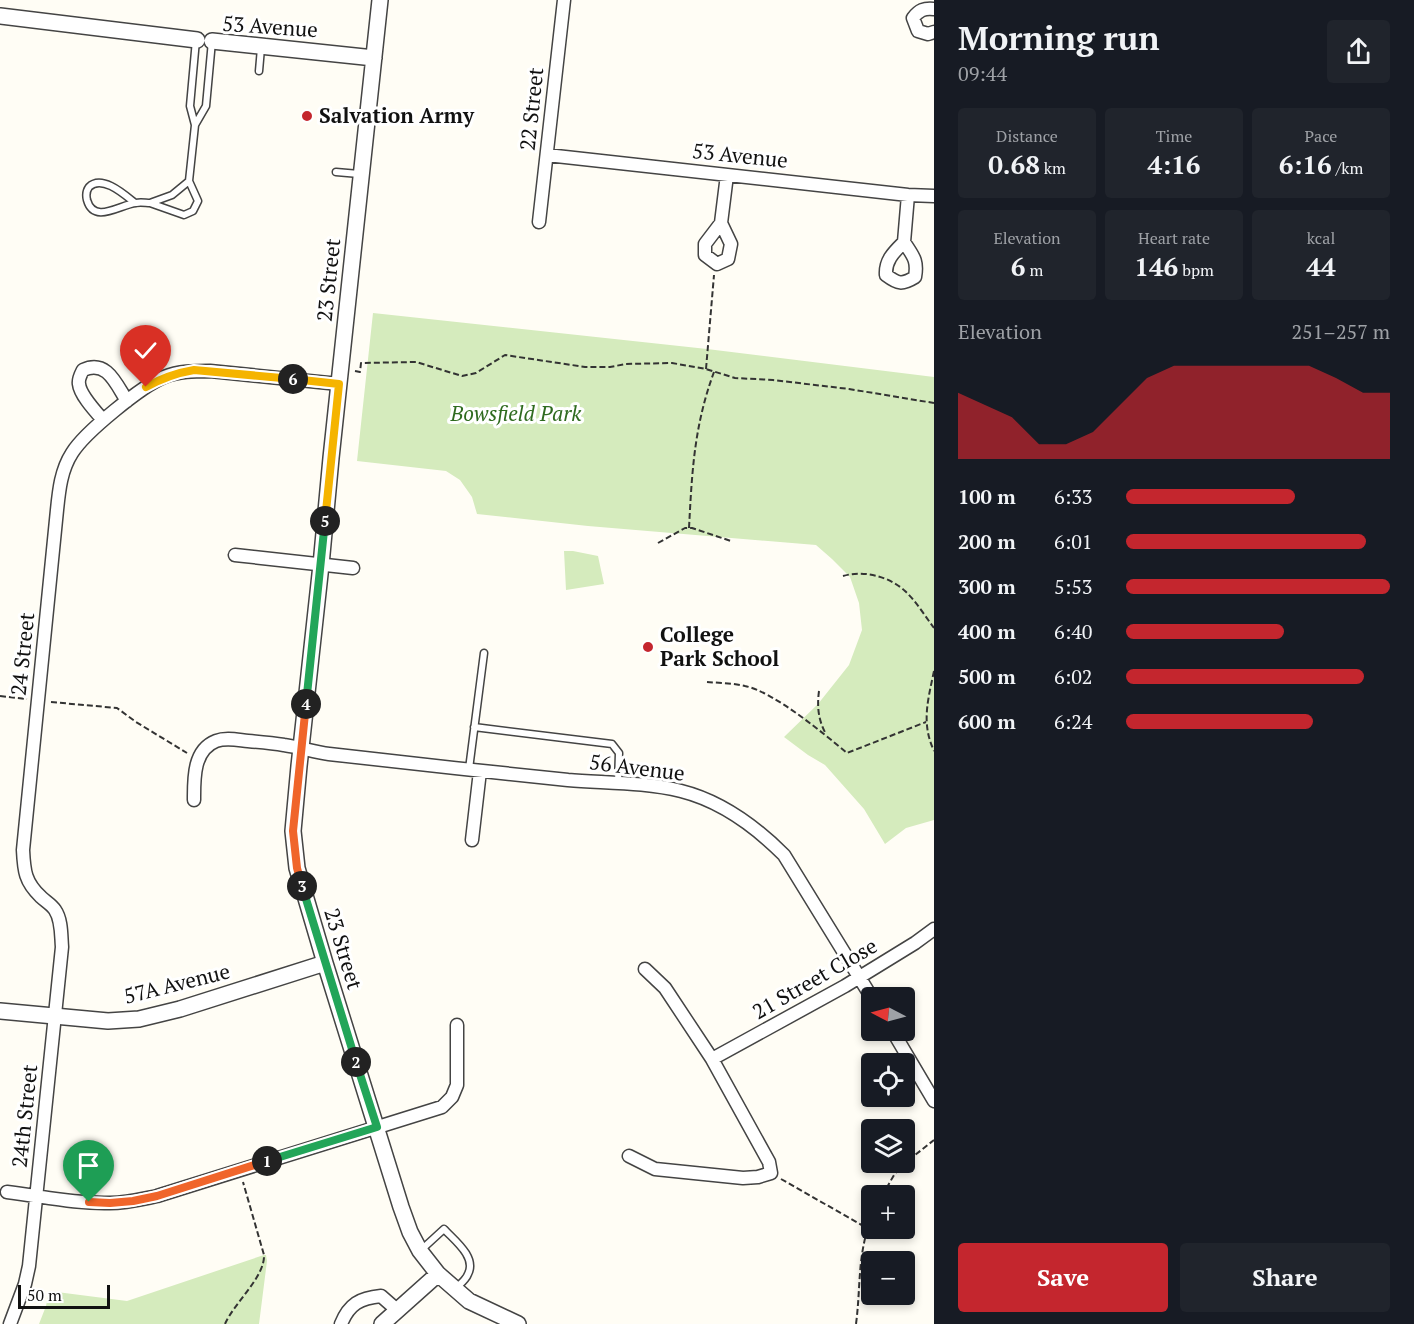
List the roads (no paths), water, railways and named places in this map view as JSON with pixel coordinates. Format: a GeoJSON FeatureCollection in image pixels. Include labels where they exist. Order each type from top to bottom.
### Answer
{"type":"FeatureCollection","features":[{"type":"Feature","properties":{"kind":"street","name":"23 Street"},"geometry":{"type":"LineString","coordinates":[[380,0],[301,748],[293,831],[294,851],[325,963],[410,1232],[420,1251],[454,1290],[469,1301],[518,1324]]}},
{"type":"Feature","properties":{"kind":"street","name":"22 Street"},"geometry":{"type":"LineString","coordinates":[[539,222],[564,0]]}},
{"type":"Feature","properties":{"kind":"street"},"geometry":{"type":"LineString","coordinates":[[934,9],[924,8],[917,11],[913,18],[918,31],[928,34],[934,32]]}},
{"type":"Feature","properties":{"kind":"street","name":"53 Avenue"},"geometry":{"type":"LineString","coordinates":[[0,16],[374,57]]}},
{"type":"Feature","properties":{"kind":"street","name":"53 Avenue"},"geometry":{"type":"LineString","coordinates":[[547,156],[931,196]]}},
{"type":"Feature","properties":{"kind":"street"},"geometry":{"type":"LineString","coordinates":[[721,223],[727,175]]}},
{"type":"Feature","properties":{"kind":"street"},"geometry":{"type":"LineString","coordinates":[[904,242],[908,195]]}},
{"type":"Feature","properties":{"kind":"street"},"geometry":{"type":"LineString","coordinates":[[128,401],[102,367],[94,366],[83,370],[78,383],[80,389],[103,420],[128,401],[146,387],[163,378],[194,370],[339,384]]}},
{"type":"Feature","properties":{"kind":"street","name":"24 Street"},"geometry":{"type":"LineString","coordinates":[[55,1017],[62,947],[60,927],[55,909],[28,882],[23,850],[60,484],[67,462],[78,444],[103,420]]}},
{"type":"Feature","properties":{"kind":"street"},"geometry":{"type":"LineString","coordinates":[[236,555],[353,568]]}},
{"type":"Feature","properties":{"kind":"street","name":"56 Avenue"},"geometry":{"type":"LineString","coordinates":[[194,800],[198,761],[203,750],[224,739],[284,745],[320,753],[680,790],[697,795],[745,821],[767,837],[784,855],[866,987]]}},
{"type":"Feature","properties":{"kind":"street"},"geometry":{"type":"LineString","coordinates":[[472,840],[474,770]]}},
{"type":"Feature","properties":{"kind":"street","name":"21 Street Close"},"geometry":{"type":"LineString","coordinates":[[712,1059],[860,977],[934,929]]}},
{"type":"Feature","properties":{"kind":"street","name":"57A Avenue"},"geometry":{"type":"LineString","coordinates":[[0,1011],[108,1021],[139,1019],[180,1009],[325,963]]}},
{"type":"Feature","properties":{"kind":"street"},"geometry":{"type":"LineString","coordinates":[[629,1156],[655,1169],[743,1178],[771,1173],[769,1162],[712,1059],[665,988],[645,969]]}},
{"type":"Feature","properties":{"kind":"street","name":"24th Street"},"geometry":{"type":"LineString","coordinates":[[10,1324],[25,1284],[29,1266],[55,1017]]}},
{"type":"Feature","properties":{"kind":"street"},"geometry":{"type":"LineString","coordinates":[[7,1192],[110,1203],[133,1201],[157,1196],[442,1107],[452,1096],[457,1085],[457,1025]]}},
{"type":"Feature","properties":{"kind":"street"},"geometry":{"type":"LineString","coordinates":[[899,1041],[934,1101]]}},
{"type":"Feature","properties":{"kind":"street"},"geometry":{"type":"LineString","coordinates":[[382,1324],[438,1274]]}},
{"type":"Feature","properties":{"kind":"street"},"geometry":{"type":"LineString","coordinates":[[341,1324],[351,1307],[365,1298],[381,1296],[397,1310]]}},
{"type":"Feature","properties":{"kind":"lane","name":"53 Avenue"},"geometry":{"type":"LineString","coordinates":[[135,203],[120,190],[109,185],[99,183],[87,190],[86,197],[94,212],[106,213],[135,203],[150,203],[184,215],[193,211],[198,201],[189,181],[195,124],[190,106],[204,40]]}},
{"type":"Feature","properties":{"kind":"lane","name":"53 Avenue"},"geometry":{"type":"LineString","coordinates":[[195,124],[206,106],[204,40]]}},
{"type":"Feature","properties":{"kind":"lane"},"geometry":{"type":"LineString","coordinates":[[259,71],[262,46]]}},
{"type":"Feature","properties":{"kind":"lane"},"geometry":{"type":"LineString","coordinates":[[336,172],[362,174]]}},
{"type":"Feature","properties":{"kind":"lane","name":"53 Avenue"},"geometry":{"type":"LineString","coordinates":[[150,203],[172,195],[189,181]]}},
{"type":"Feature","properties":{"kind":"lane"},"geometry":{"type":"LineString","coordinates":[[474,770],[474,727],[484,653]]}},
{"type":"Feature","properties":{"kind":"lane"},"geometry":{"type":"LineString","coordinates":[[474,727],[612,744],[619,753],[618,783]]}},
{"type":"Feature","properties":{"kind":"lane"},"geometry":{"type":"LineString","coordinates":[[420,1251],[444,1229],[466,1253],[470,1271],[454,1290]]}},
{"type":"Feature","properties":{"kind":"place","name":"Salvation Army"},"geometry":{"type":"Point","coordinates":[307,116]}},
{"type":"Feature","properties":{"kind":"place","name":"College Park School"},"geometry":{"type":"Point","coordinates":[648,647]}},
{"type":"Feature","properties":{"kind":"park label","name":"Bowsfield Park"},"geometry":{"type":"Point","coordinates":[516,414]}}]}
